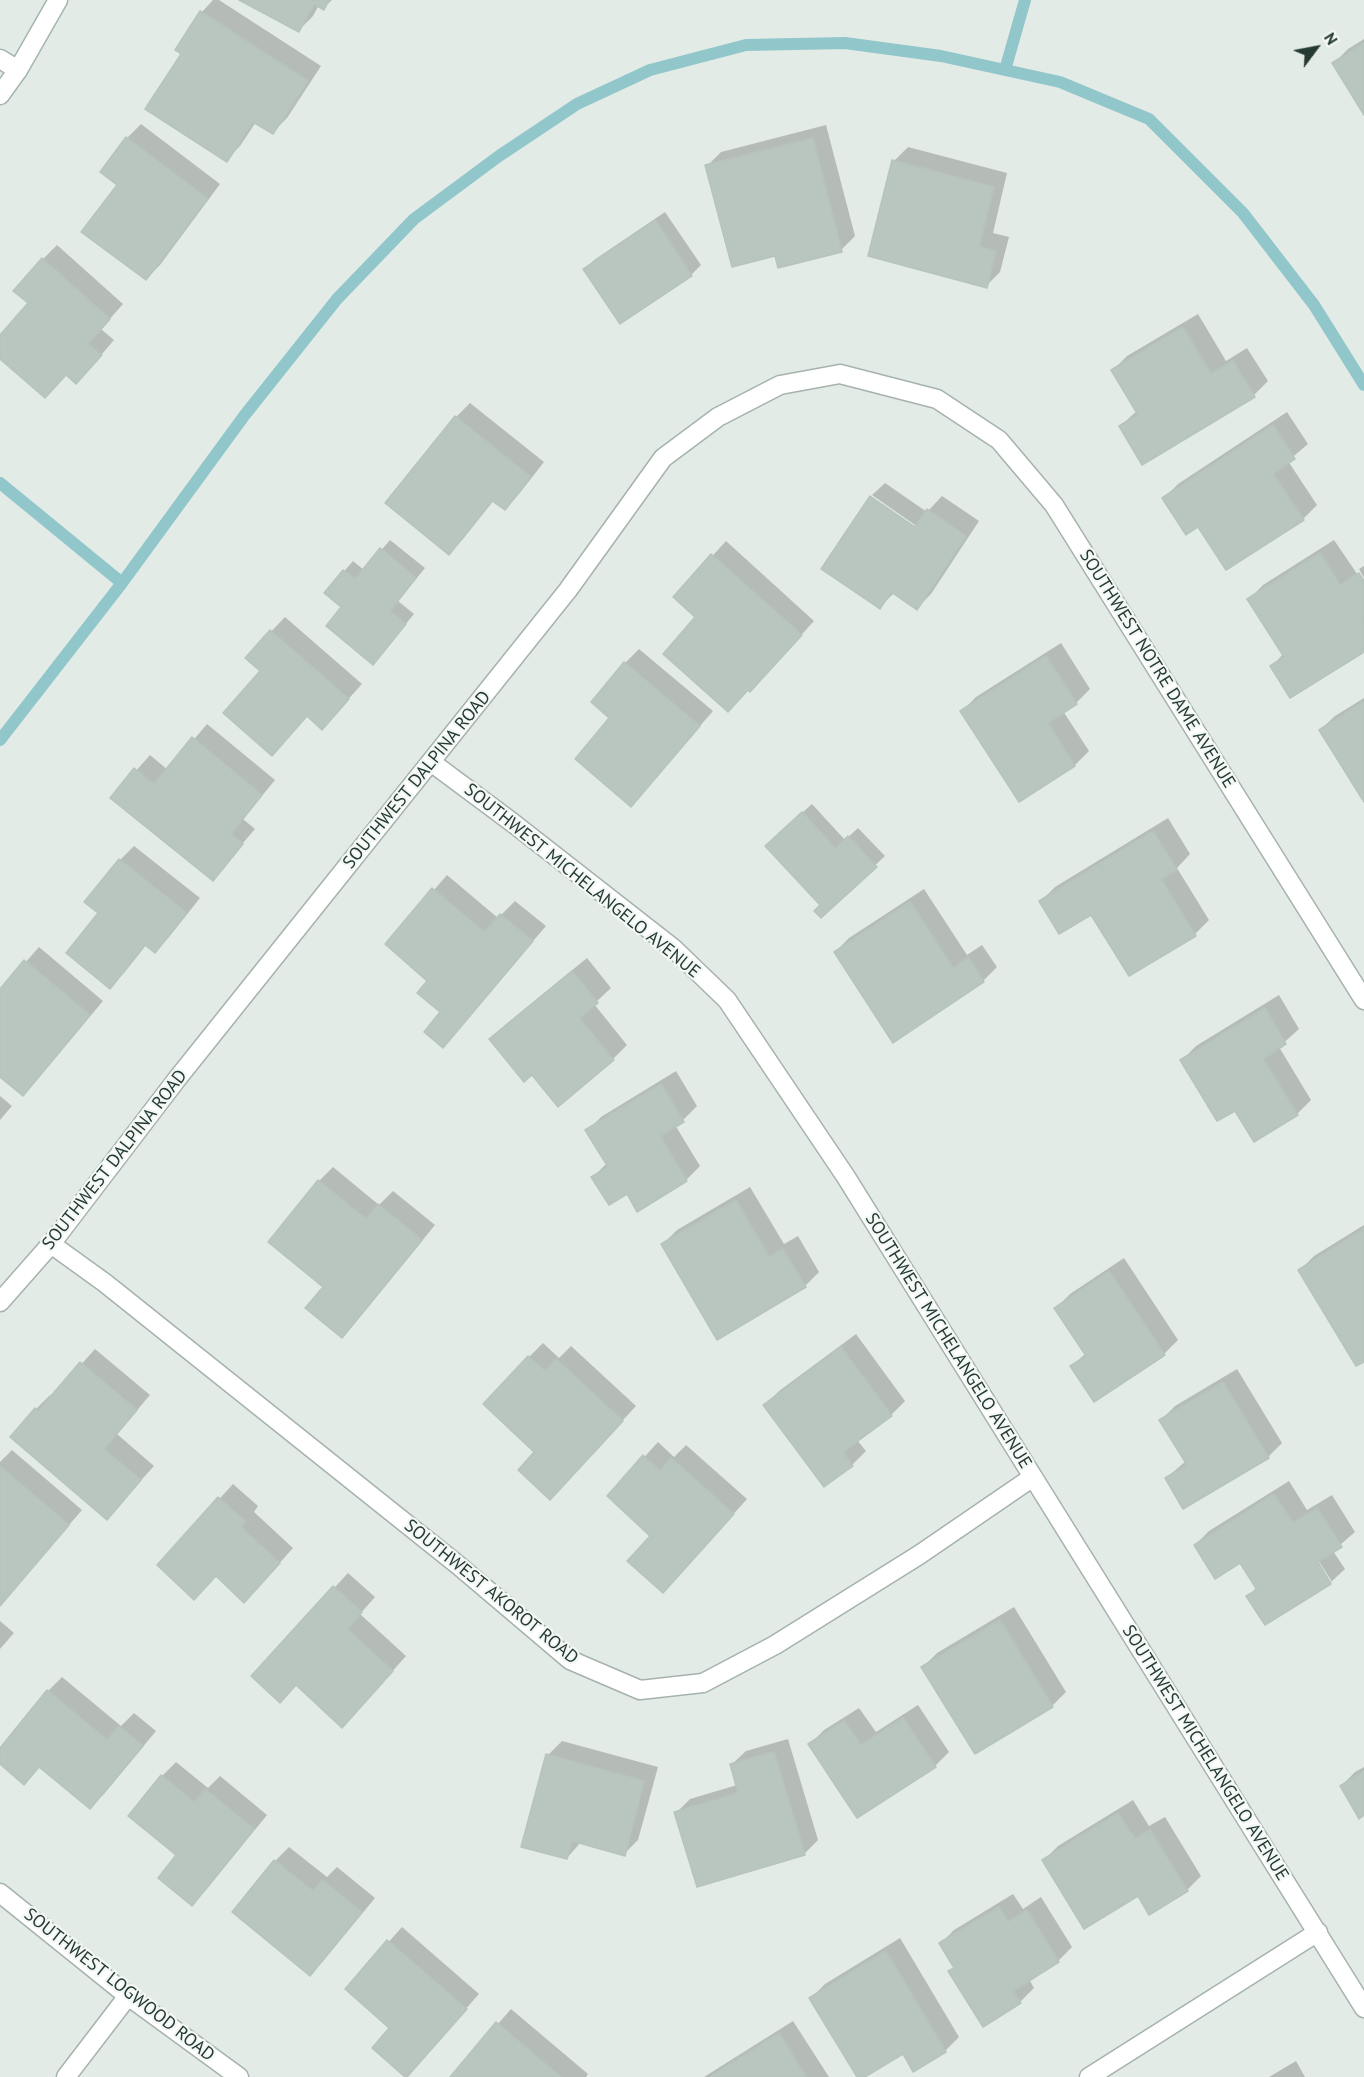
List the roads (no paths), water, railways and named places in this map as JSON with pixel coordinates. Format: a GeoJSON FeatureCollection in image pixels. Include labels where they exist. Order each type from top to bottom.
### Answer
{"type":"FeatureCollection","features":[{"type":"Feature","properties":{"kind":"street"},"geometry":{"type":"LineString","coordinates":[[0,94],[18,70],[58,0]]}},
{"type":"Feature","properties":{"kind":"street"},"geometry":{"type":"LineString","coordinates":[[0,59],[18,70]]}},
{"type":"Feature","properties":{"kind":"street","name":"SOUTHWEST DALPINA ROAD"},"geometry":{"type":"LineString","coordinates":[[0,1302],[51,1244],[177,1079],[568,590],[663,458],[718,417],[780,385],[840,374],[902,390]]}},
{"type":"Feature","properties":{"kind":"street","name":"SOUTHWEST NOTRE DAME AVENUE"},"geometry":{"type":"LineString","coordinates":[[902,390],[937,399],[999,440],[1054,505],[1364,1000]]}},
{"type":"Feature","properties":{"kind":"street","name":"SOUTHWEST MICHELANGELO AVENUE"},"geometry":{"type":"LineString","coordinates":[[431,762],[673,948],[727,1000],[846,1178],[1364,2008]]}},
{"type":"Feature","properties":{"kind":"street","name":"SOUTHWEST AKOROT ROAD"},"geometry":{"type":"LineString","coordinates":[[51,1244],[105,1283],[458,1565],[570,1660],[640,1689],[703,1683],[765,1650],[919,1555],[1033,1477]]}},
{"type":"Feature","properties":{"kind":"street","name":"SOUTHWEST LOGWOOD ROAD"},"geometry":{"type":"LineString","coordinates":[[0,1893],[128,1996],[239,2077]]}},
{"type":"Feature","properties":{"kind":"street"},"geometry":{"type":"LineString","coordinates":[[1089,2077],[1318,1932]]}},
{"type":"Feature","properties":{"kind":"street"},"geometry":{"type":"LineString","coordinates":[[66,2077],[128,1996]]}},
{"type":"Feature","properties":{"kind":"waterway"},"geometry":{"type":"LineString","coordinates":[[1005,70],[1025,0]]}},
{"type":"Feature","properties":{"kind":"waterway"},"geometry":{"type":"LineString","coordinates":[[0,740],[122,583],[244,416],[337,299],[414,219],[499,156],[577,104],[650,70],[746,45],[845,43],[941,56],[1060,82],[1149,119],[1243,213],[1314,305],[1364,385]]}},
{"type":"Feature","properties":{"kind":"waterway"},"geometry":{"type":"LineString","coordinates":[[0,483],[122,583]]}}]}
